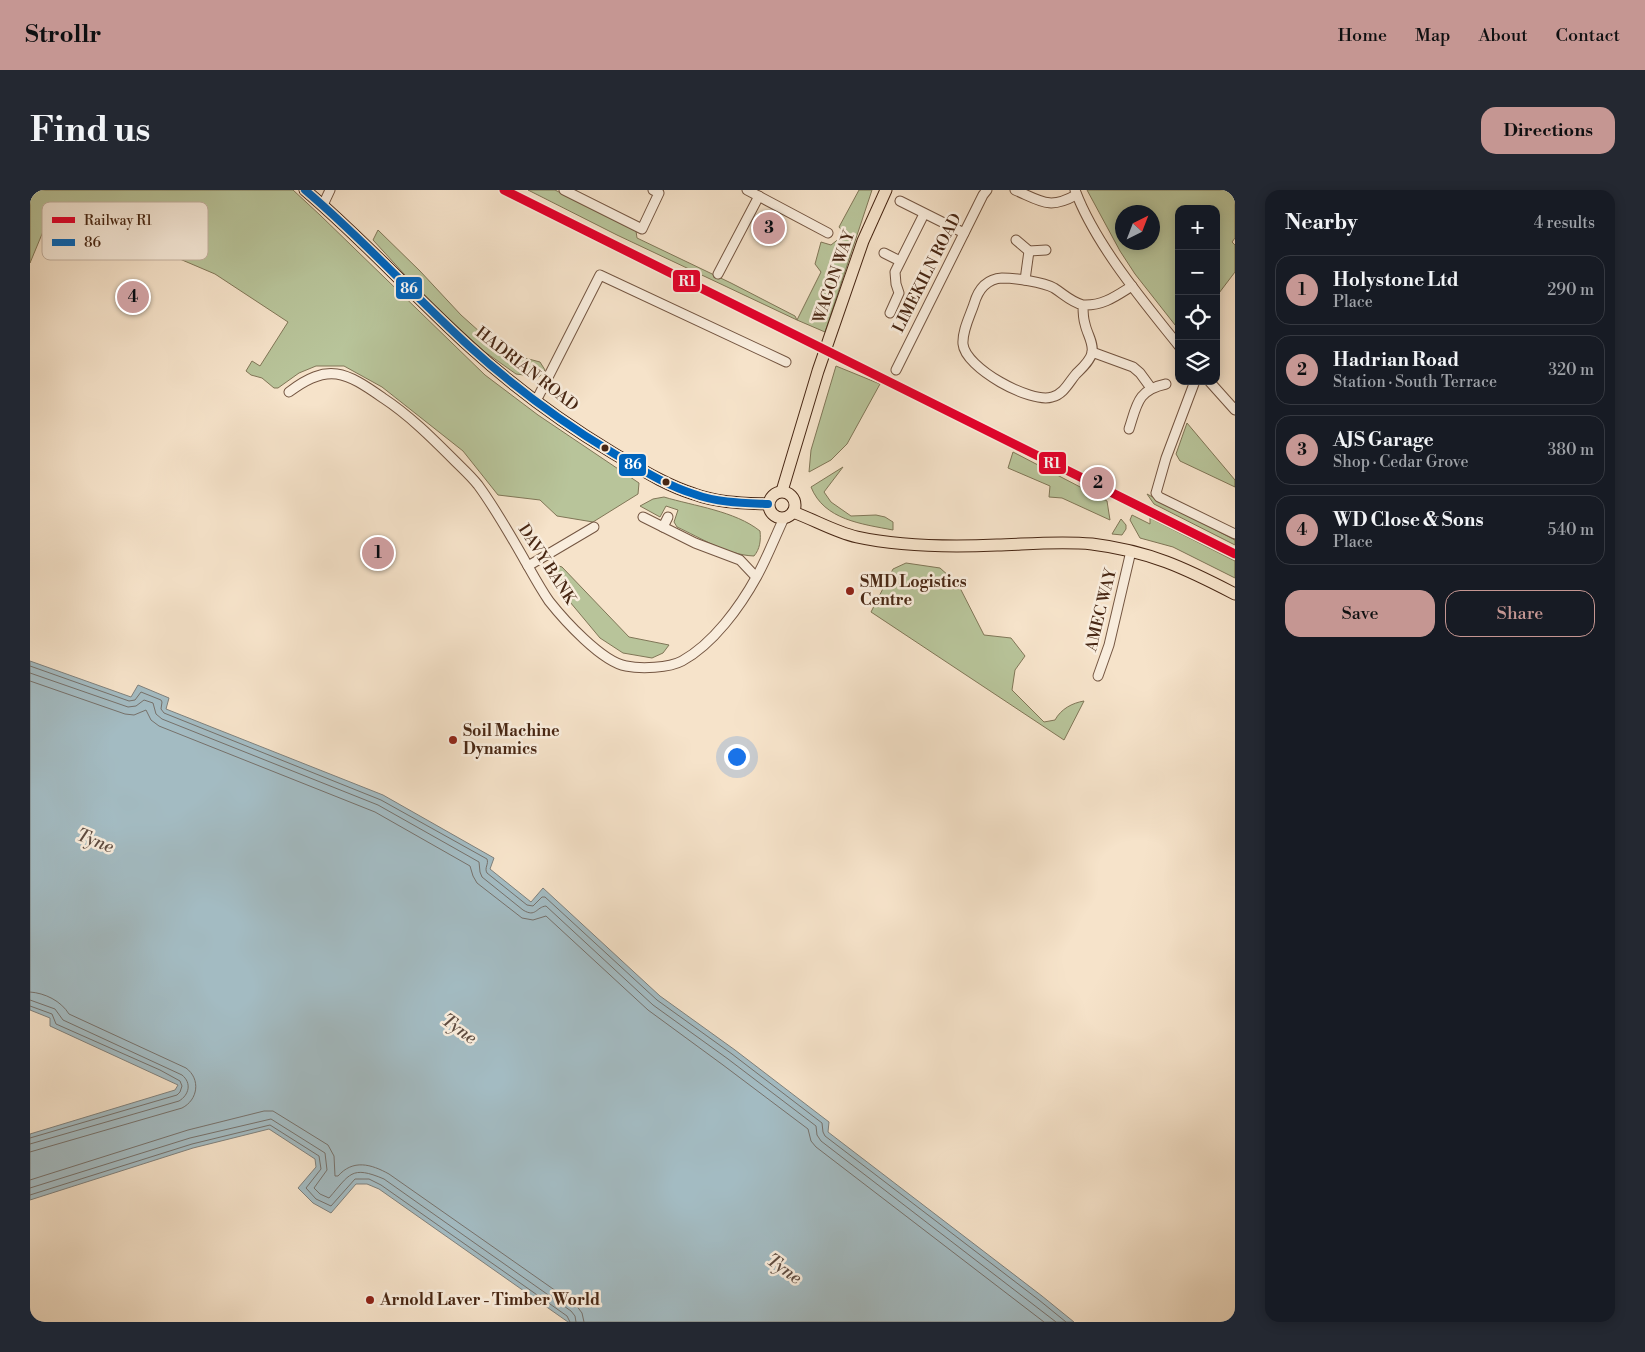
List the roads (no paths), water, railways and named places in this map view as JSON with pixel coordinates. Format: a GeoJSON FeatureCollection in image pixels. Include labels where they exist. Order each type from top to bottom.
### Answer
{"type":"FeatureCollection","features":[{"type":"Feature","properties":{"kind":"main road","name":"HADRIAN ROAD"},"geometry":{"type":"LineString","coordinates":[[305,190],[323,205],[470,347],[536,400],[597,443],[654,478],[694,494],[722,501],[768,504]]}},
{"type":"Feature","properties":{"kind":"main road","name":"WAGON WAY"},"geometry":{"type":"LineString","coordinates":[[782,491],[818,371],[863,241],[886,190]]}},
{"type":"Feature","properties":{"kind":"main road"},"geometry":{"type":"LineString","coordinates":[[788,515],[795,504],[795,500],[790,494],[782,491],[771,496],[768,504],[771,513],[775,516],[788,515],[841,532],[876,540],[951,546],[1091,544],[1131,551],[1171,562],[1235,594]]}},
{"type":"Feature","properties":{"kind":"street"},"geometry":{"type":"LineString","coordinates":[[323,205],[330,190]]}},
{"type":"Feature","properties":{"kind":"street"},"geometry":{"type":"LineString","coordinates":[[571,191],[642,229],[659,193],[653,190]]}},
{"type":"Feature","properties":{"kind":"street"},"geometry":{"type":"LineString","coordinates":[[747,190],[828,233]]}},
{"type":"Feature","properties":{"kind":"street","name":"LIMEKILN ROAD"},"geometry":{"type":"LineString","coordinates":[[896,370],[987,190]]}},
{"type":"Feature","properties":{"kind":"street"},"geometry":{"type":"LineString","coordinates":[[1014,190],[1052,204],[1064,202],[1076,192],[1097,234],[1132,286],[1175,341]]}},
{"type":"Feature","properties":{"kind":"street"},"geometry":{"type":"LineString","coordinates":[[718,274],[759,196]]}},
{"type":"Feature","properties":{"kind":"street"},"geometry":{"type":"LineString","coordinates":[[900,201],[964,233]]}},
{"type":"Feature","properties":{"kind":"street"},"geometry":{"type":"LineString","coordinates":[[890,313],[899,293],[894,272],[924,214]]}},
{"type":"Feature","properties":{"kind":"street"},"geometry":{"type":"LineString","coordinates":[[1016,240],[1029,251],[1046,250]]}},
{"type":"Feature","properties":{"kind":"street"},"geometry":{"type":"LineString","coordinates":[[1025,280],[1029,251]]}},
{"type":"Feature","properties":{"kind":"street"},"geometry":{"type":"LineString","coordinates":[[884,253],[900,261]]}},
{"type":"Feature","properties":{"kind":"street"},"geometry":{"type":"LineString","coordinates":[[536,400],[600,275],[786,362]]}},
{"type":"Feature","properties":{"kind":"street"},"geometry":{"type":"LineString","coordinates":[[1083,305],[1084,323],[1091,341],[1092,352],[1088,362],[1062,392],[1055,397],[1034,397],[1014,388],[986,372],[970,359],[964,350],[963,339],[978,292],[986,283],[998,278],[1025,280],[1050,286],[1070,300],[1092,306],[1105,302],[1132,286]]}},
{"type":"Feature","properties":{"kind":"street"},"geometry":{"type":"LineString","coordinates":[[1092,352],[1132,367],[1140,373],[1151,388]]}},
{"type":"Feature","properties":{"kind":"street","name":"DAVY BANK"},"geometry":{"type":"LineString","coordinates":[[289,392],[304,380],[336,373],[358,380],[395,406],[441,447],[476,482],[499,516],[549,600],[574,630],[609,658],[625,666],[661,667],[681,661],[711,638],[731,615],[756,577],[788,515]]}},
{"type":"Feature","properties":{"kind":"street"},"geometry":{"type":"LineString","coordinates":[[1129,429],[1138,402],[1151,388],[1166,384]]}},
{"type":"Feature","properties":{"kind":"street"},"geometry":{"type":"LineString","coordinates":[[1193,385],[1166,458],[1156,493],[1159,497],[1235,534]]}},
{"type":"Feature","properties":{"kind":"street"},"geometry":{"type":"LineString","coordinates":[[1213,385],[1235,410]]}},
{"type":"Feature","properties":{"kind":"street"},"geometry":{"type":"LineString","coordinates":[[663,527],[668,517]]}},
{"type":"Feature","properties":{"kind":"street"},"geometry":{"type":"LineString","coordinates":[[643,518],[694,543],[740,560],[756,577]]}},
{"type":"Feature","properties":{"kind":"street"},"geometry":{"type":"LineString","coordinates":[[528,566],[594,527]]}},
{"type":"Feature","properties":{"kind":"street","name":"AMEC WAY"},"geometry":{"type":"LineString","coordinates":[[1098,676],[1109,645],[1131,551]]}},
{"type":"Feature","properties":{"kind":"water","name":"Tyne"},"geometry":{"type":"Polygon","coordinates":[[[30,661],[131,697],[138,685],[169,698],[166,709],[383,795],[494,858],[490,869],[531,902],[543,888],[660,996],[735,1050],[829,1122],[828,1132],[1074,1322],[568,1322],[379,1189],[367,1184],[356,1184],[331,1213],[313,1203],[298,1188],[316,1167],[315,1159],[269,1129],[193,1148],[30,1200],[30,1134],[175,1090],[178,1085],[50,1026],[50,1018],[30,1010],[30,661]]]}},
{"type":"Feature","properties":{"kind":"rail line","name":"R1"},"geometry":{"type":"LineString","coordinates":[[504,190],[1235,554]]}},
{"type":"Feature","properties":{"kind":"place","name":"AJS Garage"},"geometry":{"type":"Point","coordinates":[769,228]}},
{"type":"Feature","properties":{"kind":"place","name":"WD Close & Sons"},"geometry":{"type":"Point","coordinates":[133,297]}},
{"type":"Feature","properties":{"kind":"place","name":"Hadrian Road"},"geometry":{"type":"Point","coordinates":[1098,483]}},
{"type":"Feature","properties":{"kind":"place","name":"Holystone Ltd"},"geometry":{"type":"Point","coordinates":[378,553]}},
{"type":"Feature","properties":{"kind":"place","name":"SMD Logistics Centre"},"geometry":{"type":"Point","coordinates":[850,591]}},
{"type":"Feature","properties":{"kind":"place","name":"Soil Machine Dynamics"},"geometry":{"type":"Point","coordinates":[453,740]}},
{"type":"Feature","properties":{"kind":"place","name":"Arnold Laver - Timber World"},"geometry":{"type":"Point","coordinates":[370,1300]}}]}
